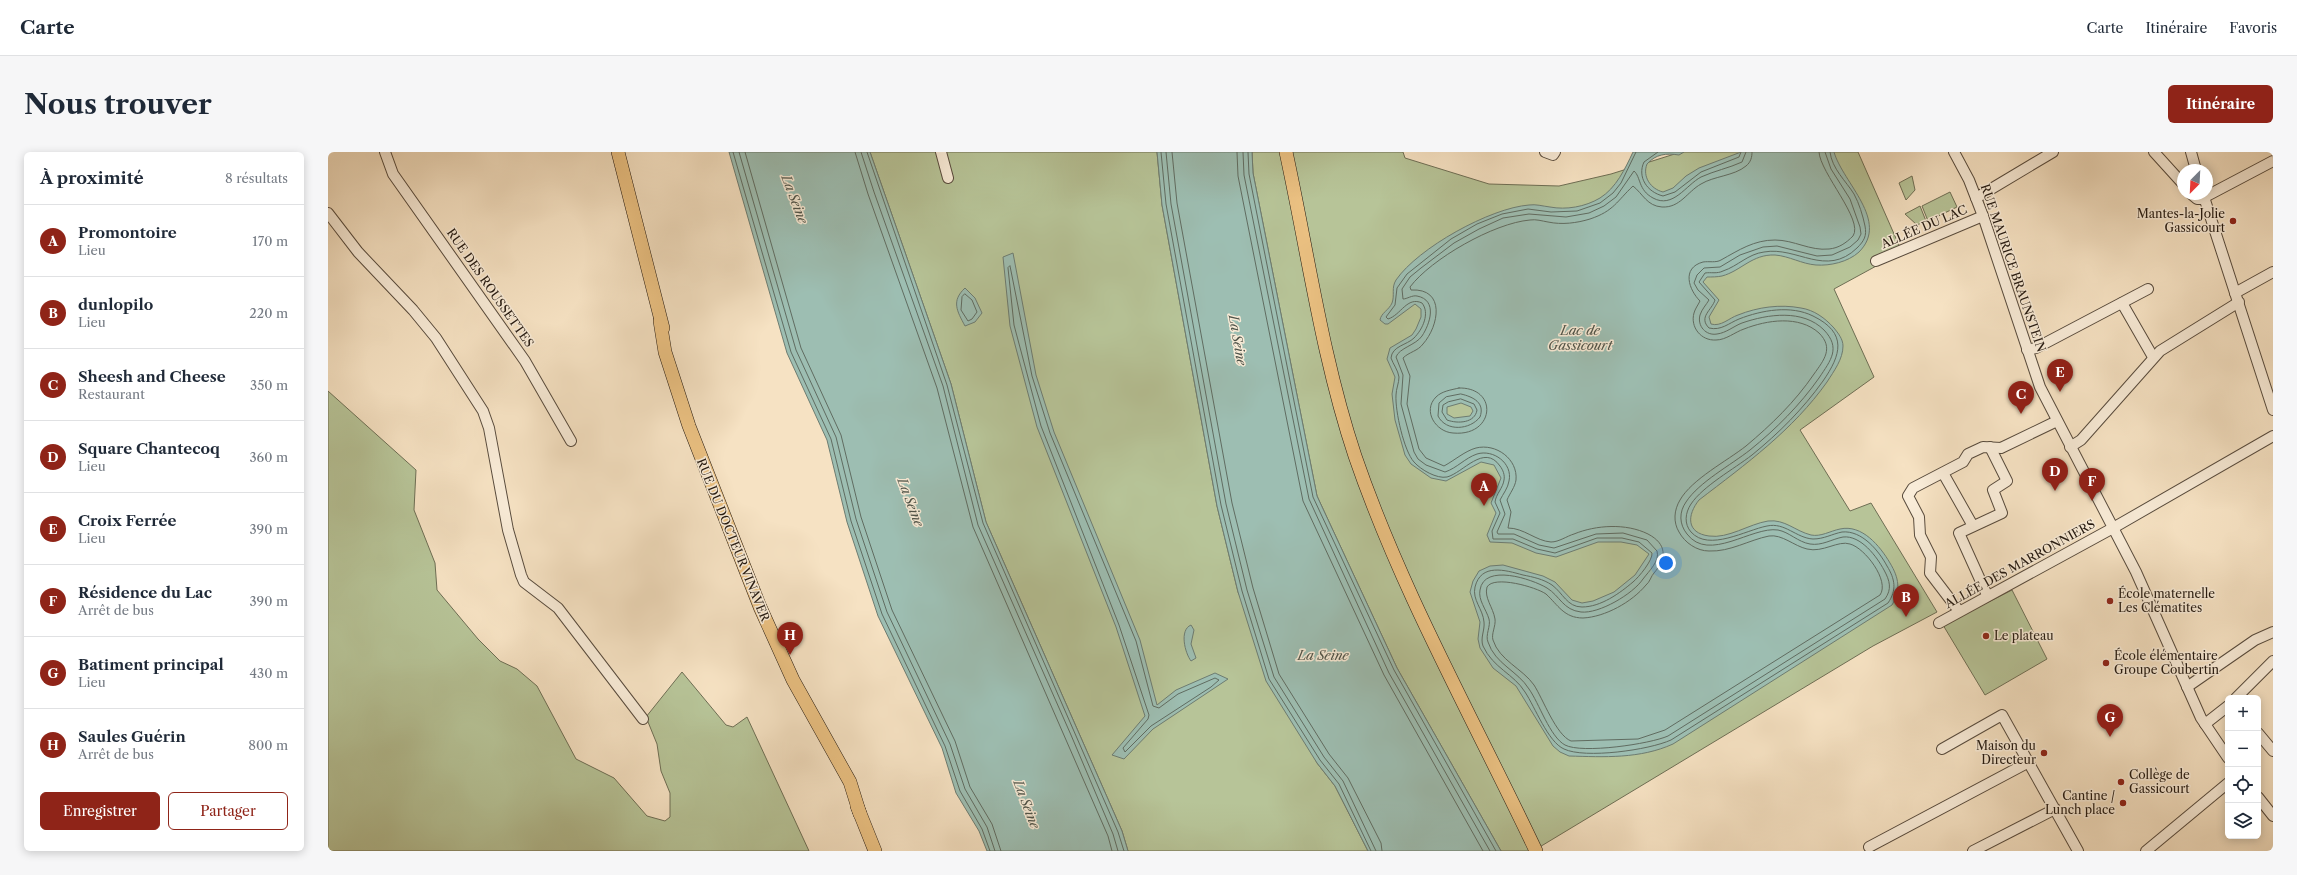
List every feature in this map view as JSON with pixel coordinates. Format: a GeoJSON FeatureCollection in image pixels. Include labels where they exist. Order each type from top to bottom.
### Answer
{"type":"FeatureCollection","features":[{"type":"Feature","properties":{"kind":"main road","name":"RUE DU DOCTEUR VINAVER"},"geometry":{"type":"LineString","coordinates":[[618,152],[660,321],[670,352],[672,369],[705,472],[768,628],[793,680],[831,748],[875,851]]}},
{"type":"Feature","properties":{"kind":"main road"},"geometry":{"type":"LineString","coordinates":[[1286,152],[1322,333],[1334,383],[1355,454],[1385,538],[1438,654],[1462,699],[1536,851]]}},
{"type":"Feature","properties":{"kind":"street","name":"RUE DES ROUSSETTES"},"geometry":{"type":"LineString","coordinates":[[385,152],[393,174],[525,361],[571,441]]}},
{"type":"Feature","properties":{"kind":"street"},"geometry":{"type":"LineString","coordinates":[[941,152],[948,178]]}},
{"type":"Feature","properties":{"kind":"street"},"geometry":{"type":"LineString","coordinates":[[1545,152],[1553,156],[1555,152]]}},
{"type":"Feature","properties":{"kind":"street","name":"RUE MAURICE BRAUNSTEIN"},"geometry":{"type":"LineString","coordinates":[[1954,152],[1983,216],[2040,387],[2149,599],[2187,687],[2205,724],[2225,754]]}},
{"type":"Feature","properties":{"kind":"street"},"geometry":{"type":"LineString","coordinates":[[1976,198],[2053,152]]}},
{"type":"Feature","properties":{"kind":"street"},"geometry":{"type":"LineString","coordinates":[[2154,152],[2177,177]]}},
{"type":"Feature","properties":{"kind":"street"},"geometry":{"type":"LineString","coordinates":[[2191,152],[2194,164]]}},
{"type":"Feature","properties":{"kind":"street"},"geometry":{"type":"LineString","coordinates":[[2213,192],[2273,162]]}},
{"type":"Feature","properties":{"kind":"street"},"geometry":{"type":"LineString","coordinates":[[2205,200],[2273,410]]}},
{"type":"Feature","properties":{"kind":"street"},"geometry":{"type":"LineString","coordinates":[[328,213],[358,252],[417,315],[459,371],[483,411],[489,428],[508,530],[524,582],[558,608],[642,719]]}},
{"type":"Feature","properties":{"kind":"street","name":"ALLÉE DU LAC"},"geometry":{"type":"LineString","coordinates":[[1876,261],[1983,216]]}},
{"type":"Feature","properties":{"kind":"street"},"geometry":{"type":"LineString","coordinates":[[2070,447],[2081,440],[2153,357],[2273,272]]}},
{"type":"Feature","properties":{"kind":"street"},"geometry":{"type":"LineString","coordinates":[[2027,350],[2036,348],[2148,289]]}},
{"type":"Feature","properties":{"kind":"street"},"geometry":{"type":"LineString","coordinates":[[2122,303],[2153,357]]}},
{"type":"Feature","properties":{"kind":"street"},"geometry":{"type":"LineString","coordinates":[[1959,611],[1930,573],[1931,557],[1920,535],[1919,517],[1908,496],[1912,488],[1963,462],[1968,454],[1983,447],[2001,448],[2057,421]]}},
{"type":"Feature","properties":{"kind":"street","name":"ALLÉE DES MARRONNIERS"},"geometry":{"type":"LineString","coordinates":[[1939,623],[2113,528],[2273,436]]}},
{"type":"Feature","properties":{"kind":"street"},"geometry":{"type":"LineString","coordinates":[[1987,596],[1959,533],[2002,513],[1994,490],[2007,482],[1990,447]]}},
{"type":"Feature","properties":{"kind":"street"},"geometry":{"type":"LineString","coordinates":[[1943,473],[1973,526]]}},
{"type":"Feature","properties":{"kind":"street"},"geometry":{"type":"LineString","coordinates":[[2273,623],[2271,624],[2273,629]]}},
{"type":"Feature","properties":{"kind":"street"},"geometry":{"type":"LineString","coordinates":[[2187,687],[2255,640],[2273,632]]}},
{"type":"Feature","properties":{"kind":"street"},"geometry":{"type":"LineString","coordinates":[[2239,695],[2273,660]]}},
{"type":"Feature","properties":{"kind":"street"},"geometry":{"type":"LineString","coordinates":[[2205,724],[2225,708]]}},
{"type":"Feature","properties":{"kind":"street"},"geometry":{"type":"LineString","coordinates":[[1942,749],[2002,715],[2078,851]]}},
{"type":"Feature","properties":{"kind":"street"},"geometry":{"type":"LineString","coordinates":[[2261,737],[2273,751]]}},
{"type":"Feature","properties":{"kind":"street"},"geometry":{"type":"LineString","coordinates":[[1869,847],[2029,762]]}},
{"type":"Feature","properties":{"kind":"street"},"geometry":{"type":"LineString","coordinates":[[2146,851],[2225,786]]}},
{"type":"Feature","properties":{"kind":"street"},"geometry":{"type":"LineString","coordinates":[[2261,801],[2273,816]]}},
{"type":"Feature","properties":{"kind":"street"},"geometry":{"type":"LineString","coordinates":[[1973,851],[2055,809]]}},
{"type":"Feature","properties":{"kind":"green space"},"geometry":{"type":"Polygon","coordinates":[[[870,152],[1157,152],[1162,205],[1217,506],[1238,592],[1317,763],[1335,786],[1368,851],[1128,851],[1122,831],[986,522],[951,384],[870,152]]]}},
{"type":"Feature","properties":{"kind":"green space"},"geometry":{"type":"Polygon","coordinates":[[[1252,152],[1403,152],[1405,158],[1489,184],[1559,186],[1611,174],[1681,152],[1858,152],[1902,252],[1834,289],[1874,377],[1800,430],[1850,511],[1871,503],[1937,612],[1873,646],[1533,851],[1501,851],[1397,668],[1317,496],[1253,173],[1252,152]]]}},
{"type":"Feature","properties":{"kind":"green space"},"geometry":{"type":"Polygon","coordinates":[[[1912,176],[1915,190],[1906,200],[1899,183],[1912,176]]]}},
{"type":"Feature","properties":{"kind":"green space"},"geometry":{"type":"Polygon","coordinates":[[[1950,192],[1957,207],[1928,221],[1922,206],[1950,192]]]}},
{"type":"Feature","properties":{"kind":"green space"},"geometry":{"type":"Polygon","coordinates":[[[1920,206],[1926,221],[1917,225],[1905,214],[1920,206]]]}},
{"type":"Feature","properties":{"kind":"green space"},"geometry":{"type":"Polygon","coordinates":[[[328,391],[416,470],[414,510],[435,563],[437,590],[478,639],[500,661],[517,669],[537,686],[576,759],[614,778],[647,816],[665,821],[670,817],[670,793],[661,771],[657,744],[646,717],[682,672],[726,725],[733,727],[747,717],[809,851],[328,851],[328,391]]]}},
{"type":"Feature","properties":{"kind":"green space"},"geometry":{"type":"Polygon","coordinates":[[[2012,590],[2047,659],[1985,695],[1943,625],[2012,590]]]}},
{"type":"Feature","properties":{"kind":"water"},"geometry":{"type":"Polygon","coordinates":[[[729,152],[870,152],[951,384],[986,522],[1122,831],[1128,851],[987,851],[979,831],[956,793],[942,748],[878,616],[847,522],[827,440],[787,353],[729,152]]]}},
{"type":"Feature","properties":{"kind":"water","name":"La Seine"},"geometry":{"type":"Polygon","coordinates":[[[1157,152],[1252,152],[1253,173],[1317,496],[1397,668],[1501,851],[1368,851],[1335,786],[1317,763],[1266,681],[1238,592],[1217,506],[1162,205],[1157,152]]]}},
{"type":"Feature","properties":{"kind":"water","name":"Lac de Gassicourt"},"geometry":{"type":"Polygon","coordinates":[[[1633,152],[1684,152],[1679,155],[1666,154],[1658,156],[1647,164],[1646,173],[1649,182],[1655,188],[1663,192],[1673,188],[1686,176],[1699,168],[1741,152],[1834,152],[1839,164],[1862,202],[1867,215],[1869,228],[1867,240],[1859,252],[1844,261],[1821,265],[1806,263],[1775,255],[1767,255],[1753,260],[1729,274],[1707,277],[1703,282],[1719,300],[1709,317],[1711,324],[1715,325],[1722,323],[1738,315],[1761,308],[1785,306],[1806,309],[1815,313],[1831,324],[1839,334],[1843,346],[1840,360],[1827,382],[1814,399],[1784,431],[1751,460],[1699,500],[1692,512],[1691,522],[1696,531],[1709,536],[1724,535],[1768,521],[1785,523],[1811,535],[1822,535],[1848,528],[1856,530],[1863,533],[1876,543],[1886,556],[1897,579],[1898,589],[1892,605],[1673,744],[1635,755],[1609,757],[1569,756],[1560,752],[1553,746],[1516,686],[1493,668],[1480,648],[1478,639],[1480,622],[1470,592],[1473,581],[1479,571],[1490,566],[1503,565],[1543,576],[1555,582],[1572,600],[1582,603],[1593,601],[1614,592],[1635,575],[1649,554],[1637,545],[1621,542],[1598,542],[1556,557],[1536,553],[1512,543],[1490,542],[1487,535],[1496,513],[1491,503],[1501,478],[1494,465],[1481,462],[1446,481],[1431,478],[1411,464],[1405,455],[1395,420],[1392,394],[1395,377],[1387,359],[1390,348],[1412,335],[1421,317],[1421,309],[1415,304],[1388,324],[1385,324],[1380,320],[1382,315],[1392,303],[1396,280],[1406,268],[1437,243],[1495,213],[1513,208],[1534,205],[1569,208],[1588,204],[1600,198],[1611,189],[1633,152]],[[1461,403],[1447,407],[1447,414],[1454,418],[1470,416],[1473,411],[1471,407],[1461,403]]]}},
{"type":"Feature","properties":{"kind":"water"},"geometry":{"type":"Polygon","coordinates":[[[1013,253],[1036,375],[1054,432],[1140,640],[1157,705],[1176,690],[1215,673],[1228,679],[1153,729],[1124,759],[1112,755],[1145,716],[1116,627],[1037,427],[1010,326],[1003,257],[1013,253]]]}},
{"type":"Feature","properties":{"kind":"water"},"geometry":{"type":"Polygon","coordinates":[[[965,288],[975,298],[982,313],[975,322],[965,326],[958,311],[957,302],[958,297],[965,288]]]}},
{"type":"Feature","properties":{"kind":"water"},"geometry":{"type":"Polygon","coordinates":[[[1191,625],[1194,630],[1191,644],[1196,658],[1191,661],[1185,647],[1184,636],[1187,628],[1191,625]]]}},
{"type":"Feature","properties":{"kind":"place","name":"Mantes-la-Jolie Gassicourt"},"geometry":{"type":"Point","coordinates":[2233,221]}},
{"type":"Feature","properties":{"kind":"place","name":"Croix Ferrée"},"geometry":{"type":"Point","coordinates":[2060,392]}},
{"type":"Feature","properties":{"kind":"place","name":"Sheesh and Cheese"},"geometry":{"type":"Point","coordinates":[2021,414]}},
{"type":"Feature","properties":{"kind":"place","name":"Square Chantecoq"},"geometry":{"type":"Point","coordinates":[2055,491]}},
{"type":"Feature","properties":{"kind":"place","name":"Résidence du Lac"},"geometry":{"type":"Point","coordinates":[2092,501]}},
{"type":"Feature","properties":{"kind":"place","name":"Promontoire"},"geometry":{"type":"Point","coordinates":[1484,506]}},
{"type":"Feature","properties":{"kind":"place","name":"École maternelle Les Clématites"},"geometry":{"type":"Point","coordinates":[2110,601]}},
{"type":"Feature","properties":{"kind":"place","name":"dunlopilo"},"geometry":{"type":"Point","coordinates":[1906,617]}},
{"type":"Feature","properties":{"kind":"place","name":"Le plateau"},"geometry":{"type":"Point","coordinates":[1986,636]}},
{"type":"Feature","properties":{"kind":"place","name":"Saules Guérin"},"geometry":{"type":"Point","coordinates":[790,655]}},
{"type":"Feature","properties":{"kind":"place","name":"École élémentaire Groupe Coubertin"},"geometry":{"type":"Point","coordinates":[2106,663]}},
{"type":"Feature","properties":{"kind":"place","name":"Batiment principal"},"geometry":{"type":"Point","coordinates":[2110,737]}},
{"type":"Feature","properties":{"kind":"place","name":"Maison du Directeur"},"geometry":{"type":"Point","coordinates":[2044,753]}},
{"type":"Feature","properties":{"kind":"place","name":"Collège de Gassicourt"},"geometry":{"type":"Point","coordinates":[2121,782]}},
{"type":"Feature","properties":{"kind":"place","name":"Cantine / Lunch place"},"geometry":{"type":"Point","coordinates":[2123,803]}}]}
